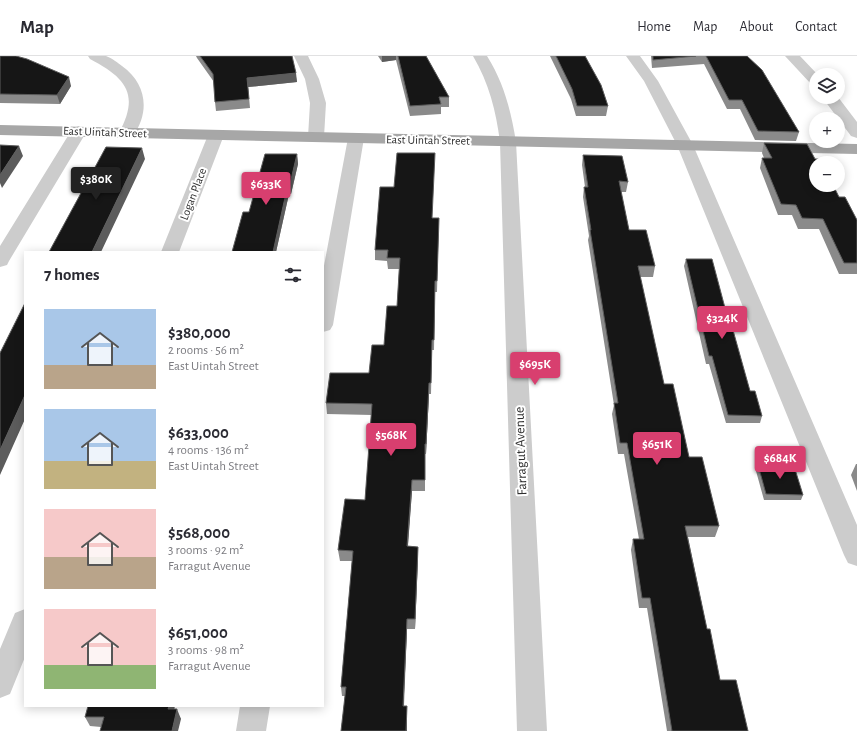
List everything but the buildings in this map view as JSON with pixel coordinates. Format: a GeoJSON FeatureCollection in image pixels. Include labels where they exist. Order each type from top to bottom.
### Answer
{"type":"FeatureCollection","features":[{"type":"Feature","properties":{"kind":"main road","name":"East Uintah Street"},"geometry":{"type":"LineString","coordinates":[[0,130],[857,149]]}},
{"type":"Feature","properties":{"kind":"street"},"geometry":{"type":"LineString","coordinates":[[95,56],[120,69],[128,78],[134,90],[136,114],[127,133]]}},
{"type":"Feature","properties":{"kind":"street"},"geometry":{"type":"LineString","coordinates":[[302,56],[312,79],[318,103],[316,137]]}},
{"type":"Feature","properties":{"kind":"street","name":"Farragut Avenue"},"geometry":{"type":"LineString","coordinates":[[480,56],[492,75],[503,107],[508,142],[532,731]]}},
{"type":"Feature","properties":{"kind":"street"},"geometry":{"type":"LineString","coordinates":[[634,56],[651,81],[685,146],[857,555]]}},
{"type":"Feature","properties":{"kind":"street"},"geometry":{"type":"LineString","coordinates":[[792,56],[809,74]]}},
{"type":"Feature","properties":{"kind":"street"},"geometry":{"type":"LineString","coordinates":[[835,104],[857,133]]}},
{"type":"Feature","properties":{"kind":"street"},"geometry":{"type":"LineString","coordinates":[[0,261],[79,131]]}},
{"type":"Feature","properties":{"kind":"street","name":"Logan Place"},"geometry":{"type":"LineString","coordinates":[[170,251],[216,135]]}},
{"type":"Feature","properties":{"kind":"street"},"geometry":{"type":"LineString","coordinates":[[324,319],[356,138]]}},
{"type":"Feature","properties":{"kind":"street"},"geometry":{"type":"LineString","coordinates":[[0,685],[24,625]]}},
{"type":"Feature","properties":{"kind":"street"},"geometry":{"type":"LineString","coordinates":[[251,731],[255,707]]}}]}
